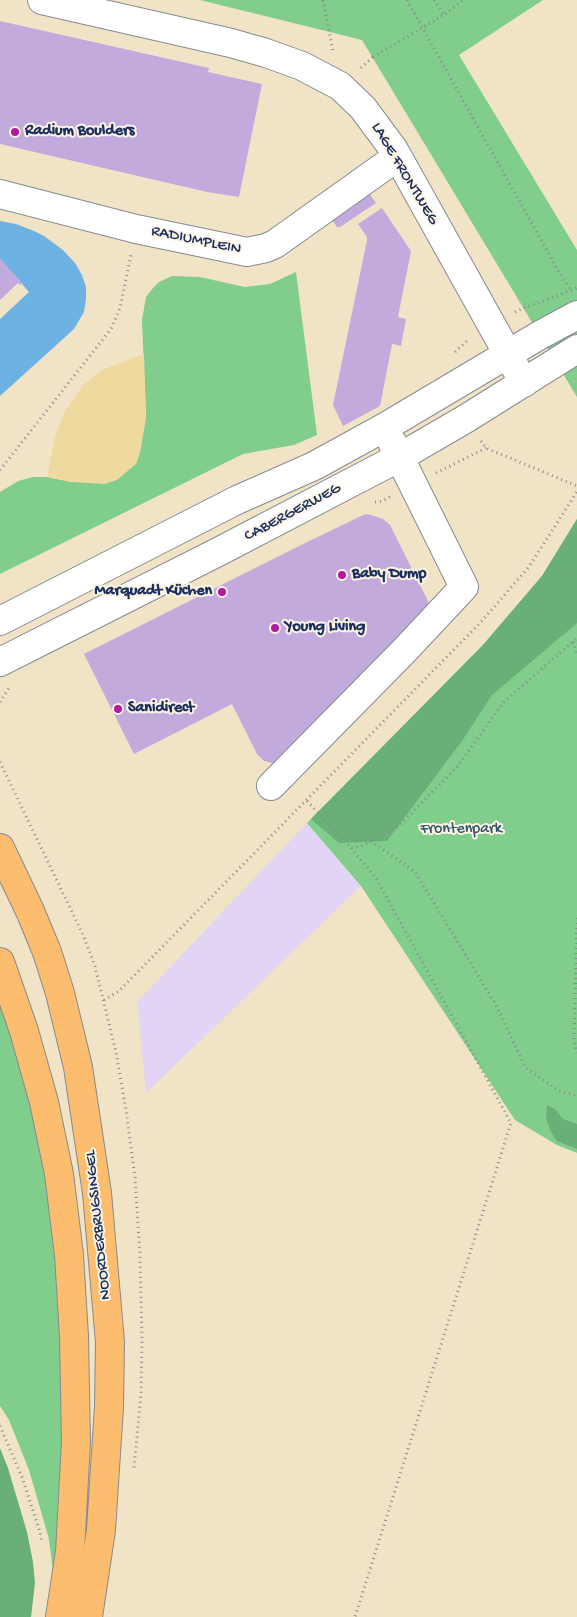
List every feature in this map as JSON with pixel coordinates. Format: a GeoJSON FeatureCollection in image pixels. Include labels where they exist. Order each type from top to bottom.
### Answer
{"type":"FeatureCollection","features":[{"type":"Feature","properties":{"kind":"main road","name":"NOORDERBRUGSINGEL"},"geometry":{"type":"LineString","coordinates":[[0,848],[47,952],[60,993],[78,1067],[98,1202],[110,1342],[109,1407],[101,1530],[88,1617]]}},
{"type":"Feature","properties":{"kind":"main road","name":"NOORDERBRUGSINGEL"},"geometry":{"type":"LineString","coordinates":[[0,962],[24,1031],[44,1102],[59,1174],[68,1247],[74,1336],[76,1442],[70,1552],[60,1617]]}},
{"type":"Feature","properties":{"kind":"street","name":"LAGE FRONTWEG"},"geometry":{"type":"LineString","coordinates":[[42,0],[257,50],[302,66],[340,86],[363,108],[397,157],[524,383]]}},
{"type":"Feature","properties":{"kind":"street","name":"RADIUMPLEIN"},"geometry":{"type":"LineString","coordinates":[[0,194],[136,229],[247,252],[275,244],[397,157]]}},
{"type":"Feature","properties":{"kind":"street","name":"CABERGERWEG"},"geometry":{"type":"LineString","coordinates":[[0,621],[237,500],[314,466],[385,427],[540,335],[575,304]]}},
{"type":"Feature","properties":{"kind":"street","name":"CABERGERWEG"},"geometry":{"type":"LineString","coordinates":[[0,662],[220,551],[400,457],[566,356]]}},
{"type":"Feature","properties":{"kind":"street"},"geometry":{"type":"LineString","coordinates":[[271,786],[464,587],[385,427]]}},
{"type":"Feature","properties":{"kind":"path"},"geometry":{"type":"LineString","coordinates":[[323,0],[340,86]]}},
{"type":"Feature","properties":{"kind":"path"},"geometry":{"type":"LineString","coordinates":[[407,0],[575,304]]}},
{"type":"Feature","properties":{"kind":"path"},"geometry":{"type":"LineString","coordinates":[[434,0],[444,15]]}},
{"type":"Feature","properties":{"kind":"path"},"geometry":{"type":"LineString","coordinates":[[373,57],[444,15],[463,0]]}},
{"type":"Feature","properties":{"kind":"path"},"geometry":{"type":"LineString","coordinates":[[0,470],[102,341],[116,320],[136,229]]}},
{"type":"Feature","properties":{"kind":"path"},"geometry":{"type":"LineString","coordinates":[[524,308],[577,288]]}},
{"type":"Feature","properties":{"kind":"path"},"geometry":{"type":"LineString","coordinates":[[486,448],[577,486]]}},
{"type":"Feature","properties":{"kind":"path"},"geometry":{"type":"LineString","coordinates":[[104,1000],[119,991],[481,622],[528,568],[577,492]]}},
{"type":"Feature","properties":{"kind":"path"},"geometry":{"type":"LineString","coordinates":[[351,848],[361,846],[398,827],[457,767],[504,702],[577,638]]}},
{"type":"Feature","properties":{"kind":"path"},"geometry":{"type":"LineString","coordinates":[[574,642],[577,654]]}},
{"type":"Feature","properties":{"kind":"path"},"geometry":{"type":"LineString","coordinates":[[307,801],[376,878],[511,1123],[355,1617]]}},
{"type":"Feature","properties":{"kind":"path"},"geometry":{"type":"LineString","coordinates":[[371,841],[415,872],[496,1005],[525,1067],[559,1091],[577,1096]]}},
{"type":"Feature","properties":{"kind":"path"},"geometry":{"type":"LineString","coordinates":[[577,918],[574,1040],[577,1053]]}},
{"type":"Feature","properties":{"kind":"path"},"geometry":{"type":"LineString","coordinates":[[0,1426],[22,1477],[40,1532],[42,1550]]}},
{"type":"Feature","properties":{"kind":"shaded area"},"geometry":{"type":"Polygon","coordinates":[[[307,823],[361,886],[146,1093],[137,1002],[307,823]]]}},
{"type":"Feature","properties":{"kind":"green space"},"geometry":{"type":"Polygon","coordinates":[[[200,0],[543,0],[459,55],[577,250],[577,397],[362,40],[200,0]]]}},
{"type":"Feature","properties":{"kind":"green space"},"geometry":{"type":"Polygon","coordinates":[[[296,272],[317,435],[294,445],[243,454],[0,574],[0,492],[18,481],[33,477],[47,477],[72,482],[146,418],[142,320],[146,297],[153,288],[159,282],[172,276],[200,277],[245,287],[270,284],[296,272]]]}},
{"type":"Feature","properties":{"kind":"green space","name":"Frontenpark"},"geometry":{"type":"Polygon","coordinates":[[[577,519],[577,1153],[557,1145],[515,1120],[361,886],[307,823],[483,645],[542,576],[577,519]]]}},
{"type":"Feature","properties":{"kind":"green space"},"geometry":{"type":"Polygon","coordinates":[[[577,519],[577,623],[492,695],[462,741],[387,841],[339,843],[311,819],[483,645],[542,576],[577,519]]]}},
{"type":"Feature","properties":{"kind":"green space"},"geometry":{"type":"Polygon","coordinates":[[[0,1000],[43,1151],[64,1282],[67,1441],[54,1580],[49,1539],[29,1470],[9,1420],[0,1406],[0,1000]]]}},
{"type":"Feature","properties":{"kind":"green space"},"geometry":{"type":"Polygon","coordinates":[[[547,1105],[555,1109],[563,1119],[577,1124],[577,1149],[557,1141],[550,1130],[546,1117],[547,1105]]]}},
{"type":"Feature","properties":{"kind":"green space"},"geometry":{"type":"Polygon","coordinates":[[[0,1448],[27,1532],[33,1562],[35,1583],[31,1617],[0,1617],[0,1448]]]}},
{"type":"Feature","properties":{"kind":"sand"},"geometry":{"type":"Polygon","coordinates":[[[144,354],[146,418],[140,453],[136,464],[117,480],[104,484],[72,482],[47,477],[55,437],[65,411],[83,385],[102,370],[144,354]]]}},
{"type":"Feature","properties":{"kind":"water"},"geometry":{"type":"Polygon","coordinates":[[[0,221],[16,224],[34,231],[63,250],[75,263],[82,275],[86,287],[86,299],[84,312],[74,329],[0,396],[0,319],[29,292],[0,259],[0,221]]]}},
{"type":"Feature","properties":{"kind":"building"},"geometry":{"type":"Polygon","coordinates":[[[0,21],[209,68],[208,72],[262,84],[239,197],[207,192],[0,144],[0,21]]]}},
{"type":"Feature","properties":{"kind":"building"},"geometry":{"type":"Polygon","coordinates":[[[366,189],[376,203],[340,227],[337,227],[330,217],[366,189]]]}},
{"type":"Feature","properties":{"kind":"building"},"geometry":{"type":"Polygon","coordinates":[[[382,208],[411,251],[398,317],[406,319],[401,346],[392,344],[380,406],[343,426],[333,405],[367,240],[358,224],[382,208]]]}},
{"type":"Feature","properties":{"kind":"building"},"geometry":{"type":"Polygon","coordinates":[[[0,259],[22,283],[20,285],[18,283],[0,300],[0,259]]]}},
{"type":"Feature","properties":{"kind":"building"},"geometry":{"type":"Polygon","coordinates":[[[368,514],[383,519],[390,525],[429,606],[277,764],[264,761],[257,754],[232,704],[134,754],[84,654],[295,548],[368,514]]]}},
{"type":"Feature","properties":{"kind":"place","name":"Radium Boulders"},"geometry":{"type":"Point","coordinates":[15,132]}},
{"type":"Feature","properties":{"kind":"place","name":"Baby Dump"},"geometry":{"type":"Point","coordinates":[342,575]}},
{"type":"Feature","properties":{"kind":"place","name":"Marquadt Küchen"},"geometry":{"type":"Point","coordinates":[222,592]}},
{"type":"Feature","properties":{"kind":"place","name":"Young Living"},"geometry":{"type":"Point","coordinates":[275,628]}},
{"type":"Feature","properties":{"kind":"place","name":"Sanidirect"},"geometry":{"type":"Point","coordinates":[118,709]}}]}
